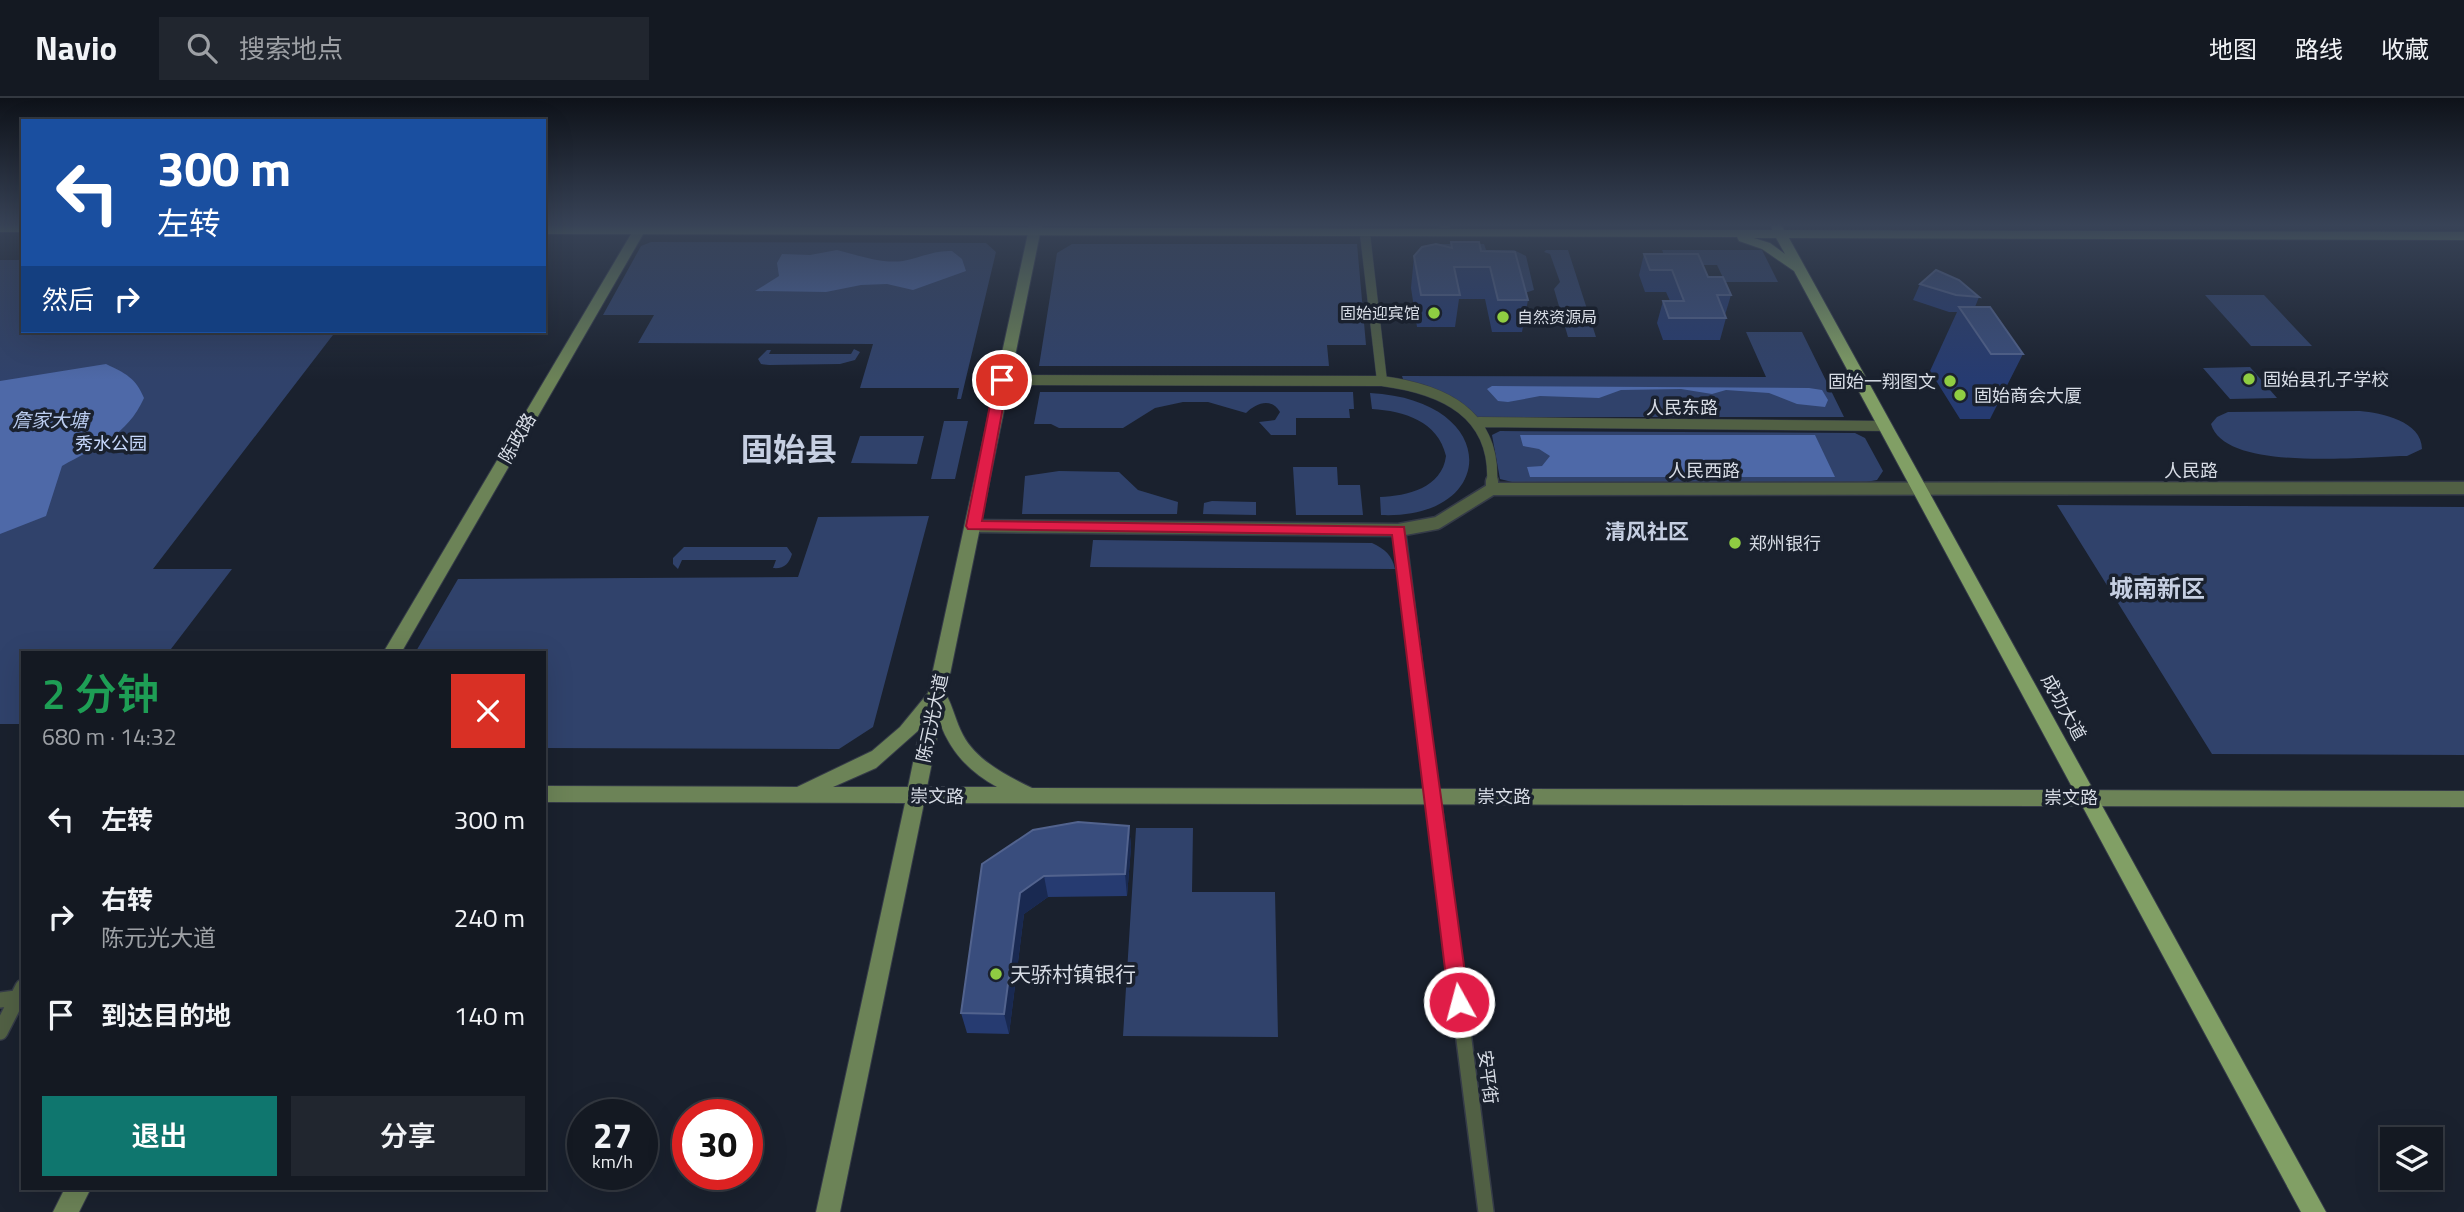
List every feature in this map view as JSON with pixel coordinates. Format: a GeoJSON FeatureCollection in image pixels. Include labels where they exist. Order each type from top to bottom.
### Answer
{"type":"FeatureCollection","features":[{"type":"Feature","properties":{"kind":"main road","name":"陈政路"},"geometry":{"type":"LineString","coordinates":[[393,651],[612,276]]}},
{"type":"Feature","properties":{"kind":"main road","name":"陈元光大道"},"geometry":{"type":"LineString","coordinates":[[828,1212],[1025,276]]}},
{"type":"Feature","properties":{"kind":"main road","name":"成功大道"},"geometry":{"type":"LineString","coordinates":[[1804,276],[1917,487],[2090,796],[2314,1212]]}},
{"type":"Feature","properties":{"kind":"main road"},"geometry":{"type":"LineString","coordinates":[[797,794],[868,763],[888,749],[924,714],[937,694]]}},
{"type":"Feature","properties":{"kind":"main road"},"geometry":{"type":"LineString","coordinates":[[937,694],[957,741],[965,751],[1013,788],[1032,796]]}},
{"type":"Feature","properties":{"kind":"main road","name":"崇文路"},"geometry":{"type":"LineString","coordinates":[[546,794],[2464,799]]}},
{"type":"Feature","properties":{"kind":"main road"},"geometry":{"type":"LineString","coordinates":[[65,1212],[78,1190]]}},
{"type":"Feature","properties":{"kind":"street"},"geometry":{"type":"LineString","coordinates":[[1369,276],[1382,382]]}},
{"type":"Feature","properties":{"kind":"street"},"geometry":{"type":"LineString","coordinates":[[974,526],[1399,530],[1437,523],[1492,489],[1494,472],[1491,448],[1479,422],[1442,397],[1405,384],[1002,380]]}},
{"type":"Feature","properties":{"kind":"street","name":"人民东路"},"geometry":{"type":"LineString","coordinates":[[1479,422],[1885,426]]}},
{"type":"Feature","properties":{"kind":"street","name":"人民西路"},"geometry":{"type":"LineString","coordinates":[[1492,489],[1917,487]]}},
{"type":"Feature","properties":{"kind":"street","name":"人民路"},"geometry":{"type":"LineString","coordinates":[[1917,487],[2464,488]]}},
{"type":"Feature","properties":{"kind":"street","name":"安平街"},"geometry":{"type":"LineString","coordinates":[[1399,530],[1486,1212]]}},
{"type":"Feature","properties":{"kind":"street"},"geometry":{"type":"LineString","coordinates":[[0,1000],[21,994]]}},
{"type":"Feature","properties":{"kind":"street"},"geometry":{"type":"LineString","coordinates":[[0,1032],[21,994]]}},
{"type":"Feature","properties":{"kind":"green space","name":"秀水公园"},"geometry":{"type":"Polygon","coordinates":[[[0,276],[21,276],[21,333],[334,333],[153,569],[232,569],[171,649],[21,651],[21,724],[0,724],[0,276]]]}},
{"type":"Feature","properties":{"kind":"green space"},"geometry":{"type":"Polygon","coordinates":[[[624,276],[990,276],[961,399],[957,399],[959,388],[860,388],[873,344],[638,343],[654,315],[603,315],[624,276]]]}},
{"type":"Feature","properties":{"kind":"green space"},"geometry":{"type":"Polygon","coordinates":[[[1053,276],[1360,276],[1366,345],[1327,345],[1329,366],[1039,366],[1053,276]]]}},
{"type":"Feature","properties":{"kind":"green space"},"geometry":{"type":"Polygon","coordinates":[[[1477,276],[1531,276],[1534,290],[1519,295],[1477,276]]]}},
{"type":"Feature","properties":{"kind":"green space"},"geometry":{"type":"Polygon","coordinates":[[[1558,276],[1576,276],[1596,337],[1568,337],[1554,289],[1560,282],[1558,276]]]}},
{"type":"Feature","properties":{"kind":"green space"},"geometry":{"type":"Polygon","coordinates":[[[1722,276],[1775,276],[1778,282],[1725,282],[1722,276]]]}},
{"type":"Feature","properties":{"kind":"green space"},"geometry":{"type":"Polygon","coordinates":[[[2205,295],[2264,295],[2312,346],[2251,346],[2205,295]]]}},
{"type":"Feature","properties":{"kind":"green space"},"geometry":{"type":"Polygon","coordinates":[[[1746,332],[1802,332],[1844,417],[1473,417],[1405,385],[1402,376],[1766,377],[1746,332]]]}},
{"type":"Feature","properties":{"kind":"green space"},"geometry":{"type":"Polygon","coordinates":[[[854,349],[860,352],[855,360],[840,364],[769,365],[761,364],[758,359],[767,350],[771,350],[769,354],[851,354],[854,349]]]}},
{"type":"Feature","properties":{"kind":"green space"},"geometry":{"type":"Polygon","coordinates":[[[2250,367],[2277,398],[2230,399],[2203,368],[2250,367]]]}},
{"type":"Feature","properties":{"kind":"green space"},"geometry":{"type":"Polygon","coordinates":[[[1040,392],[1353,392],[1354,409],[1349,409],[1350,418],[1296,418],[1296,435],[1271,435],[1259,422],[1275,420],[1280,412],[1268,403],[1259,404],[1246,413],[1208,402],[1183,402],[1155,408],[1123,428],[1059,428],[1051,424],[1034,424],[1040,392]]]}},
{"type":"Feature","properties":{"kind":"green space"},"geometry":{"type":"Polygon","coordinates":[[[1370,393],[1413,400],[1444,416],[1463,436],[1469,458],[1464,480],[1448,499],[1420,511],[1381,515],[1380,497],[1401,495],[1422,488],[1438,476],[1446,456],[1436,434],[1428,426],[1396,412],[1372,409],[1370,393]]]}},
{"type":"Feature","properties":{"kind":"green space"},"geometry":{"type":"Polygon","coordinates":[[[2360,411],[2379,414],[2408,425],[2420,439],[2422,449],[2407,456],[2330,459],[2268,456],[2242,450],[2222,439],[2211,424],[2217,417],[2228,412],[2360,411]]]}},
{"type":"Feature","properties":{"kind":"green space"},"geometry":{"type":"Polygon","coordinates":[[[944,421],[968,421],[955,479],[931,479],[944,421]]]}},
{"type":"Feature","properties":{"kind":"green space"},"geometry":{"type":"Polygon","coordinates":[[[1500,431],[1855,433],[1865,438],[1883,471],[1877,480],[1866,482],[1516,483],[1500,479],[1492,435],[1500,431]]]}},
{"type":"Feature","properties":{"kind":"green space"},"geometry":{"type":"Polygon","coordinates":[[[860,436],[924,436],[917,464],[851,463],[860,436]]]}},
{"type":"Feature","properties":{"kind":"green space"},"geometry":{"type":"Polygon","coordinates":[[[1293,467],[1337,467],[1338,485],[1360,485],[1363,515],[1296,515],[1293,467]]]}},
{"type":"Feature","properties":{"kind":"green space"},"geometry":{"type":"Polygon","coordinates":[[[1059,471],[1119,472],[1138,490],[1178,502],[1177,514],[1022,514],[1025,476],[1059,471]]]}},
{"type":"Feature","properties":{"kind":"green space"},"geometry":{"type":"Polygon","coordinates":[[[1256,502],[1256,515],[1203,514],[1204,503],[1256,502]]]}},
{"type":"Feature","properties":{"kind":"green space"},"geometry":{"type":"Polygon","coordinates":[[[2057,505],[2464,507],[2464,755],[2212,754],[2057,505]]]}},
{"type":"Feature","properties":{"kind":"green space"},"geometry":{"type":"Polygon","coordinates":[[[929,516],[873,727],[839,749],[546,748],[546,651],[416,651],[458,579],[798,577],[818,517],[929,516]]]}},
{"type":"Feature","properties":{"kind":"green space"},"geometry":{"type":"Polygon","coordinates":[[[1093,540],[1372,543],[1387,553],[1395,569],[1090,567],[1093,540]]]}},
{"type":"Feature","properties":{"kind":"green space"},"geometry":{"type":"Polygon","coordinates":[[[684,547],[787,547],[792,554],[786,565],[780,568],[773,568],[776,560],[682,560],[678,569],[673,564],[673,558],[684,547]]]}},
{"type":"Feature","properties":{"kind":"green space"},"geometry":{"type":"Polygon","coordinates":[[[1136,828],[1193,828],[1192,892],[1275,892],[1278,1037],[1123,1036],[1136,828]]]}},
{"type":"Feature","properties":{"kind":"water"},"geometry":{"type":"Polygon","coordinates":[[[779,276],[952,276],[913,290],[887,284],[861,285],[826,292],[755,291],[779,276]]]}},
{"type":"Feature","properties":{"kind":"water","name":"詹家大塘"},"geometry":{"type":"Polygon","coordinates":[[[106,364],[124,373],[137,386],[144,398],[137,411],[110,439],[62,466],[46,516],[0,534],[0,381],[106,364]]]}},
{"type":"Feature","properties":{"kind":"water"},"geometry":{"type":"Polygon","coordinates":[[[1492,386],[1809,388],[1822,390],[1828,400],[1825,407],[1797,404],[1769,393],[1726,390],[1712,394],[1681,389],[1621,390],[1599,398],[1540,396],[1508,402],[1498,401],[1487,389],[1492,386]]]}},
{"type":"Feature","properties":{"kind":"water"},"geometry":{"type":"Polygon","coordinates":[[[1520,435],[1815,435],[1835,477],[1530,477],[1527,467],[1542,466],[1550,456],[1539,449],[1523,446],[1520,435]]]}},
{"type":"Feature","properties":{"kind":"building"},"geometry":{"type":"Polygon","coordinates":[[[1418,276],[1456,276],[1460,295],[1421,295],[1418,276]]]}},
{"type":"Feature","properties":{"kind":"building"},"geometry":{"type":"Polygon","coordinates":[[[1492,276],[1521,276],[1528,300],[1498,300],[1492,276]]]}},
{"type":"Feature","properties":{"kind":"building"},"geometry":{"type":"Polygon","coordinates":[[[1674,276],[1723,277],[1731,295],[1717,295],[1726,318],[1669,318],[1663,301],[1684,301],[1674,276]]]}},
{"type":"Feature","properties":{"kind":"building"},"geometry":{"type":"Polygon","coordinates":[[[1929,276],[1950,276],[1959,280],[1979,297],[1956,295],[1920,284],[1929,276]]]}},
{"type":"Feature","properties":{"kind":"building"},"geometry":{"type":"Polygon","coordinates":[[[1959,307],[1990,307],[2023,354],[1991,354],[1959,307]]]}},
{"type":"Feature","properties":{"kind":"building","name":"天骄村镇银行"},"geometry":{"type":"Polygon","coordinates":[[[1078,822],[1129,826],[1125,874],[1044,876],[1020,893],[1004,1014],[961,1013],[982,864],[1033,830],[1078,822]]]}},
{"type":"Feature","properties":{"kind":"place","name":"固始迎宾馆"},"geometry":{"type":"Point","coordinates":[1434,313]}},
{"type":"Feature","properties":{"kind":"place","name":"自然资源局"},"geometry":{"type":"Point","coordinates":[1503,317]}},
{"type":"Feature","properties":{"kind":"place","name":"固始县孔子学校"},"geometry":{"type":"Point","coordinates":[2249,379]}},
{"type":"Feature","properties":{"kind":"place","name":"固始一翔图文"},"geometry":{"type":"Point","coordinates":[1950,381]}},
{"type":"Feature","properties":{"kind":"place","name":"固始商会大厦"},"geometry":{"type":"Point","coordinates":[1960,395]}},
{"type":"Feature","properties":{"kind":"place","name":"郑州银行"},"geometry":{"type":"Point","coordinates":[1735,543]}},
{"type":"Feature","properties":{"kind":"place","name":"天骄村镇银行"},"geometry":{"type":"Point","coordinates":[996,974]}},
{"type":"Feature","properties":{"kind":"district","name":"固始县"},"geometry":{"type":"Point","coordinates":[789,449]}},
{"type":"Feature","properties":{"kind":"district","name":"清风社区"},"geometry":{"type":"Point","coordinates":[1647,531]}},
{"type":"Feature","properties":{"kind":"district","name":"城南新区"},"geometry":{"type":"Point","coordinates":[2157,588]}},
{"type":"Feature","properties":{"kind":"route"},"geometry":{"type":"LineString","coordinates":[[1002,380],[974,526],[1399,530],[1459,1002]]}}]}
